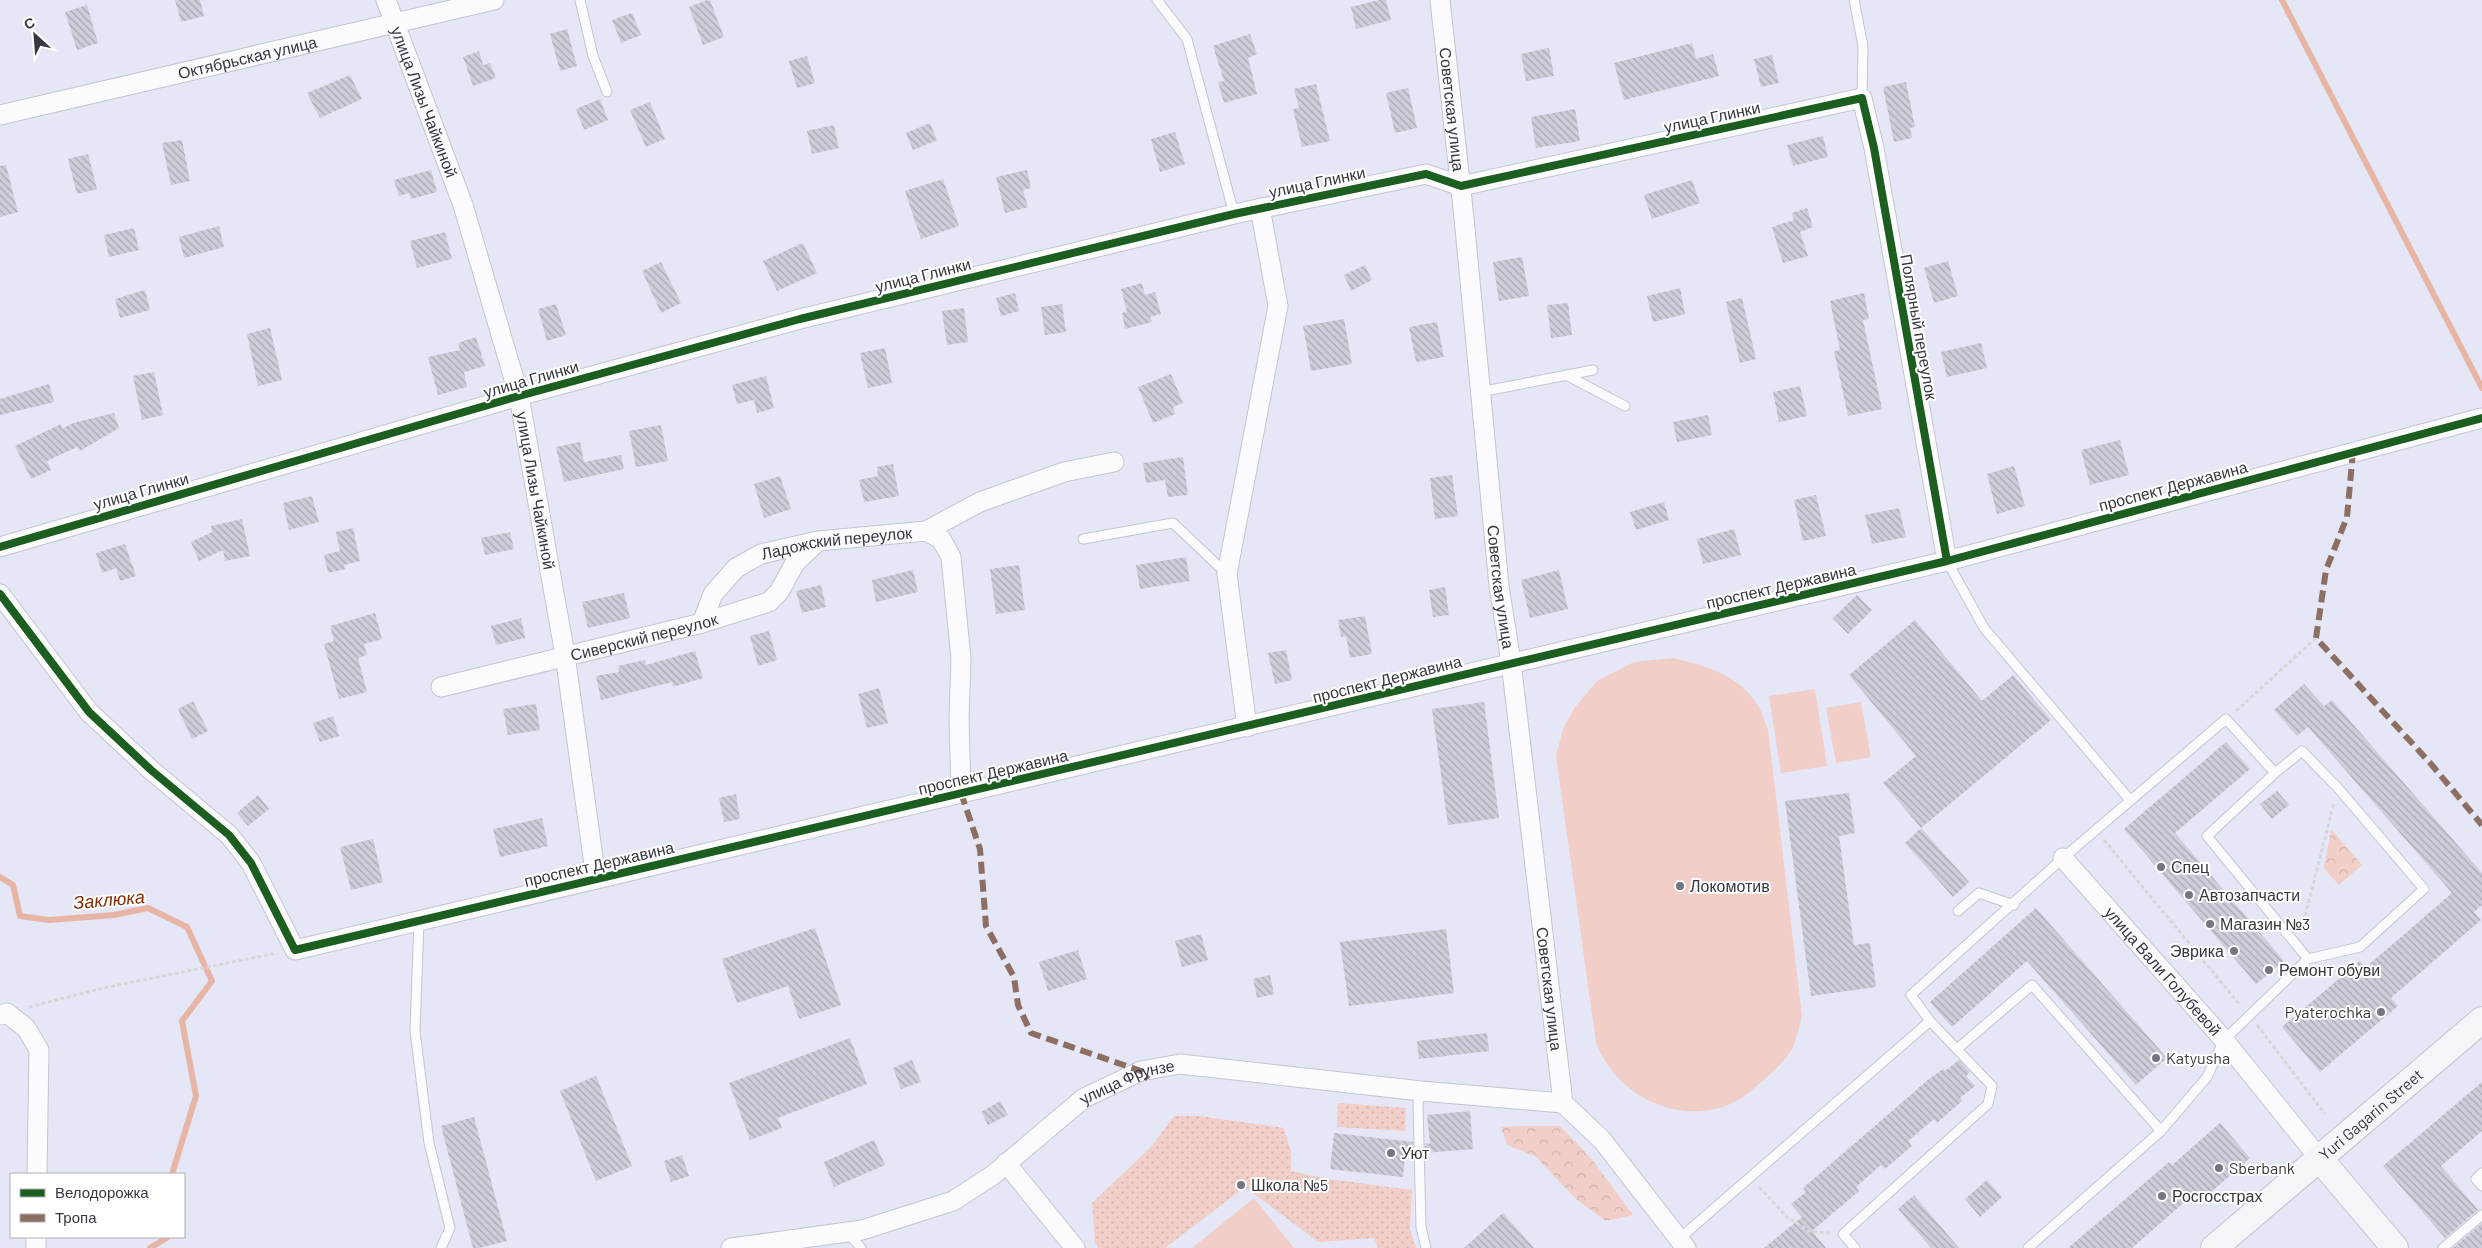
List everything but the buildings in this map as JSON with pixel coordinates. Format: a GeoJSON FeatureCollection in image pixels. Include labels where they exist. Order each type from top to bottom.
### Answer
{"type":"FeatureCollection","features":[{"type":"Feature","properties":{"kind":"main road","name":"Yuri Gagarin Street"},"geometry":{"type":"LineString","coordinates":[[2214,1248],[2482,1020]]}},
{"type":"Feature","properties":{"kind":"main road","name":"улица Вали Голубевой"},"geometry":{"type":"LineString","coordinates":[[2319,1158],[2395,1248]]}},
{"type":"Feature","properties":{"kind":"street","name":"улица Лизы Чайкиной"},"geometry":{"type":"LineString","coordinates":[[386,0],[463,205],[518,396],[565,656],[596,879]]}},
{"type":"Feature","properties":{"kind":"street","name":"Октябрьская улица"},"geometry":{"type":"LineString","coordinates":[[0,115],[494,0]]}},
{"type":"Feature","properties":{"kind":"street","name":"Советская улица"},"geometry":{"type":"LineString","coordinates":[[1440,0],[1499,586],[1511,662],[1564,1103]]}},
{"type":"Feature","properties":{"kind":"street","name":"улица Глинки"},"geometry":{"type":"LineString","coordinates":[[0,547],[518,396],[800,319],[1234,214],[1426,174],[1460,186],[1862,98]]}},
{"type":"Feature","properties":{"kind":"street","name":"Полярный переулок"},"geometry":{"type":"LineString","coordinates":[[1862,98],[1874,148],[1947,561]]}},
{"type":"Feature","properties":{"kind":"street"},"geometry":{"type":"LineString","coordinates":[[1247,728],[1227,574],[1278,306],[1260,208]]}},
{"type":"Feature","properties":{"kind":"street","name":"проспект Державина"},"geometry":{"type":"LineString","coordinates":[[295,950],[961,793],[1247,728],[1511,662],[1947,561],[2482,418]]}},
{"type":"Feature","properties":{"kind":"street","name":"Ладожский переулок"},"geometry":{"type":"LineString","coordinates":[[702,623],[713,594],[736,568],[761,554],[818,541],[926,531],[980,502],[1064,472],[1114,462]]}},
{"type":"Feature","properties":{"kind":"street"},"geometry":{"type":"LineString","coordinates":[[926,531],[942,539],[951,557],[962,659],[959,718],[961,793]]}},
{"type":"Feature","properties":{"kind":"street","name":"Сиверский переулок"},"geometry":{"type":"LineString","coordinates":[[441,688],[702,623],[769,602],[779,592],[795,563],[818,541]]}},
{"type":"Feature","properties":{"kind":"street"},"geometry":{"type":"LineString","coordinates":[[0,594],[89,712],[150,770],[229,835],[251,863],[295,950]]}},
{"type":"Feature","properties":{"kind":"street","name":"улица Вали Голубевой"},"geometry":{"type":"LineString","coordinates":[[2063,858],[2224,1040],[2319,1158]]}},
{"type":"Feature","properties":{"kind":"street"},"geometry":{"type":"LineString","coordinates":[[3,1014],[26,1028],[38,1050],[38,1173]]}},
{"type":"Feature","properties":{"kind":"street","name":"улица Фрунзе"},"geometry":{"type":"LineString","coordinates":[[731,1248],[862,1230],[954,1201],[993,1175],[1084,1098],[1141,1071],[1180,1064],[1421,1091],[1564,1103]]}},
{"type":"Feature","properties":{"kind":"street"},"geometry":{"type":"LineString","coordinates":[[1564,1103],[1602,1140],[1683,1244]]}},
{"type":"Feature","properties":{"kind":"street"},"geometry":{"type":"LineString","coordinates":[[1006,1163],[1075,1248]]}},
{"type":"Feature","properties":{"kind":"lane"},"geometry":{"type":"LineString","coordinates":[[580,0],[593,56],[607,92]]}},
{"type":"Feature","properties":{"kind":"lane"},"geometry":{"type":"LineString","coordinates":[[1157,0],[1187,39],[1234,214]]}},
{"type":"Feature","properties":{"kind":"lane"},"geometry":{"type":"LineString","coordinates":[[1854,0],[1863,46],[1862,98]]}},
{"type":"Feature","properties":{"kind":"lane"},"geometry":{"type":"LineString","coordinates":[[1480,392],[1592,370]]}},
{"type":"Feature","properties":{"kind":"lane"},"geometry":{"type":"LineString","coordinates":[[1566,375],[1626,406]]}},
{"type":"Feature","properties":{"kind":"lane"},"geometry":{"type":"LineString","coordinates":[[1082,539],[1173,523],[1227,574]]}},
{"type":"Feature","properties":{"kind":"lane"},"geometry":{"type":"LineString","coordinates":[[1947,561],[1984,628],[2130,800]]}},
{"type":"Feature","properties":{"kind":"lane"},"geometry":{"type":"LineString","coordinates":[[1855,1248],[1843,1234],[1988,1104],[1992,1086],[1930,1021],[1911,995],[2014,905],[2063,858],[2226,720],[2274,773]]}},
{"type":"Feature","properties":{"kind":"lane"},"geometry":{"type":"LineString","coordinates":[[2028,1248],[2161,1131],[2207,1077],[2224,1040],[2308,959],[2360,947],[2424,889],[2338,788],[2302,751],[2274,773],[2207,836],[2308,959]]}},
{"type":"Feature","properties":{"kind":"lane"},"geometry":{"type":"LineString","coordinates":[[1958,911],[1979,893],[2014,905]]}},
{"type":"Feature","properties":{"kind":"lane"},"geometry":{"type":"LineString","coordinates":[[419,921],[415,1031],[428,1143],[450,1228],[440,1248]]}},
{"type":"Feature","properties":{"kind":"lane"},"geometry":{"type":"LineString","coordinates":[[1957,1049],[2032,985],[2161,1131]]}},
{"type":"Feature","properties":{"kind":"lane"},"geometry":{"type":"LineString","coordinates":[[1683,1244],[1750,1177],[1930,1021]]}},
{"type":"Feature","properties":{"kind":"lane"},"geometry":{"type":"LineString","coordinates":[[1421,1091],[1418,1104],[1421,1227],[1426,1248]]}},
{"type":"Feature","properties":{"kind":"lane"},"geometry":{"type":"LineString","coordinates":[[2482,1173],[2476,1179],[2482,1186]]}},
{"type":"Feature","properties":{"kind":"lane"},"geometry":{"type":"LineString","coordinates":[[2443,1248],[2482,1215]]}},
{"type":"Feature","properties":{"kind":"lane"},"geometry":{"type":"LineString","coordinates":[[847,1232],[861,1248]]}},
{"type":"Feature","properties":{"kind":"path"},"geometry":{"type":"LineString","coordinates":[[2226,720],[2316,638]]}},
{"type":"Feature","properties":{"kind":"path"},"geometry":{"type":"LineString","coordinates":[[2297,946],[2338,788]]}},
{"type":"Feature","properties":{"kind":"path"},"geometry":{"type":"LineString","coordinates":[[2096,830],[2249,1015],[2325,1114]]}},
{"type":"Feature","properties":{"kind":"path"},"geometry":{"type":"LineString","coordinates":[[3,1014],[103,988],[295,950]]}},
{"type":"Feature","properties":{"kind":"path"},"geometry":{"type":"LineString","coordinates":[[1750,1177],[1787,1217],[1811,1232],[1843,1234]]}},
{"type":"Feature","properties":{"kind":"green space","name":"Локомотив"},"geometry":{"type":"Polygon","coordinates":[[[1673,658],[1708,668],[1741,686],[1759,707],[1768,729],[1802,1016],[1792,1049],[1774,1071],[1736,1101],[1719,1108],[1700,1111],[1662,1106],[1645,1099],[1616,1075],[1596,1043],[1556,756],[1563,729],[1575,707],[1597,681],[1634,662],[1673,658]]]}},
{"type":"Feature","properties":{"kind":"green space"},"geometry":{"type":"Polygon","coordinates":[[[1815,689],[1827,766],[1781,773],[1769,696],[1815,689]]]}},
{"type":"Feature","properties":{"kind":"green space"},"geometry":{"type":"Polygon","coordinates":[[[1861,702],[1871,757],[1836,763],[1826,708],[1861,702]]]}},
{"type":"Feature","properties":{"kind":"green space"},"geometry":{"type":"Polygon","coordinates":[[[2331,829],[2362,865],[2339,885],[2324,868],[2331,829]]]}},
{"type":"Feature","properties":{"kind":"green space"},"geometry":{"type":"Polygon","coordinates":[[[1338,1103],[1406,1108],[1405,1131],[1337,1127],[1338,1103]]]}},
{"type":"Feature","properties":{"kind":"green space"},"geometry":{"type":"Polygon","coordinates":[[[1174,1116],[1199,1116],[1284,1128],[1291,1152],[1291,1171],[1322,1178],[1412,1190],[1410,1229],[1416,1248],[1378,1248],[1374,1238],[1318,1242],[1245,1187],[1165,1248],[1099,1248],[1095,1243],[1092,1203],[1152,1146],[1174,1116]]]}},
{"type":"Feature","properties":{"kind":"green space"},"geometry":{"type":"Polygon","coordinates":[[[1560,1126],[1591,1158],[1633,1215],[1606,1221],[1576,1199],[1536,1157],[1507,1145],[1501,1127],[1560,1126]]]}},
{"type":"Feature","properties":{"kind":"green space"},"geometry":{"type":"Polygon","coordinates":[[[1254,1198],[1294,1248],[1192,1248],[1254,1198]]]}},
{"type":"Feature","properties":{"kind":"waterway"},"geometry":{"type":"LineString","coordinates":[[2282,0],[2482,388]]}},
{"type":"Feature","properties":{"kind":"waterway","name":"Заклюка"},"geometry":{"type":"LineString","coordinates":[[0,877],[13,885],[20,916],[49,920],[114,915],[148,908],[187,927],[212,981],[182,1021],[196,1096],[172,1173]]}},
{"type":"Feature","properties":{"kind":"waterway","name":"Заклюка"},"geometry":{"type":"LineString","coordinates":[[150,1248],[166,1238]]}},
{"type":"Feature","properties":{"kind":"marked path"},"geometry":{"type":"LineString","coordinates":[[2353,451],[2347,517],[2326,570],[2316,638],[2431,764],[2482,825]]}},
{"type":"Feature","properties":{"kind":"marked path"},"geometry":{"type":"LineString","coordinates":[[961,793],[980,849],[986,926],[1014,977],[1018,1005],[1031,1033],[1141,1071],[1148,1079]]}},
{"type":"Feature","properties":{"kind":"cycle path"},"geometry":{"type":"LineString","coordinates":[[0,547],[519,396],[800,319],[1234,214],[1426,174],[1461,186],[1862,98],[1874,148],[1947,561]]}},
{"type":"Feature","properties":{"kind":"cycle path"},"geometry":{"type":"LineString","coordinates":[[0,594],[89,712],[151,770],[229,835],[251,863],[295,950],[1947,561],[2482,418]]}},
{"type":"Feature","properties":{"kind":"place","name":"Спец"},"geometry":{"type":"Point","coordinates":[2161,867]}},
{"type":"Feature","properties":{"kind":"place","name":"Локомотив"},"geometry":{"type":"Point","coordinates":[1680,886]}},
{"type":"Feature","properties":{"kind":"place","name":"Автозапчасти"},"geometry":{"type":"Point","coordinates":[2189,895]}},
{"type":"Feature","properties":{"kind":"place","name":"Магазин №3"},"geometry":{"type":"Point","coordinates":[2210,924]}},
{"type":"Feature","properties":{"kind":"place","name":"Эврика"},"geometry":{"type":"Point","coordinates":[2234,951]}},
{"type":"Feature","properties":{"kind":"place","name":"Ремонт обуви"},"geometry":{"type":"Point","coordinates":[2269,970]}},
{"type":"Feature","properties":{"kind":"place","name":"Pyaterochka"},"geometry":{"type":"Point","coordinates":[2381,1012]}},
{"type":"Feature","properties":{"kind":"place","name":"Katyusha"},"geometry":{"type":"Point","coordinates":[2156,1058]}},
{"type":"Feature","properties":{"kind":"place","name":"Уют"},"geometry":{"type":"Point","coordinates":[1391,1153]}},
{"type":"Feature","properties":{"kind":"place","name":"Sberbank"},"geometry":{"type":"Point","coordinates":[2219,1168]}},
{"type":"Feature","properties":{"kind":"place","name":"Школа №5"},"geometry":{"type":"Point","coordinates":[1241,1185]}},
{"type":"Feature","properties":{"kind":"place","name":"Росгосстрах"},"geometry":{"type":"Point","coordinates":[2162,1196]}}]}
